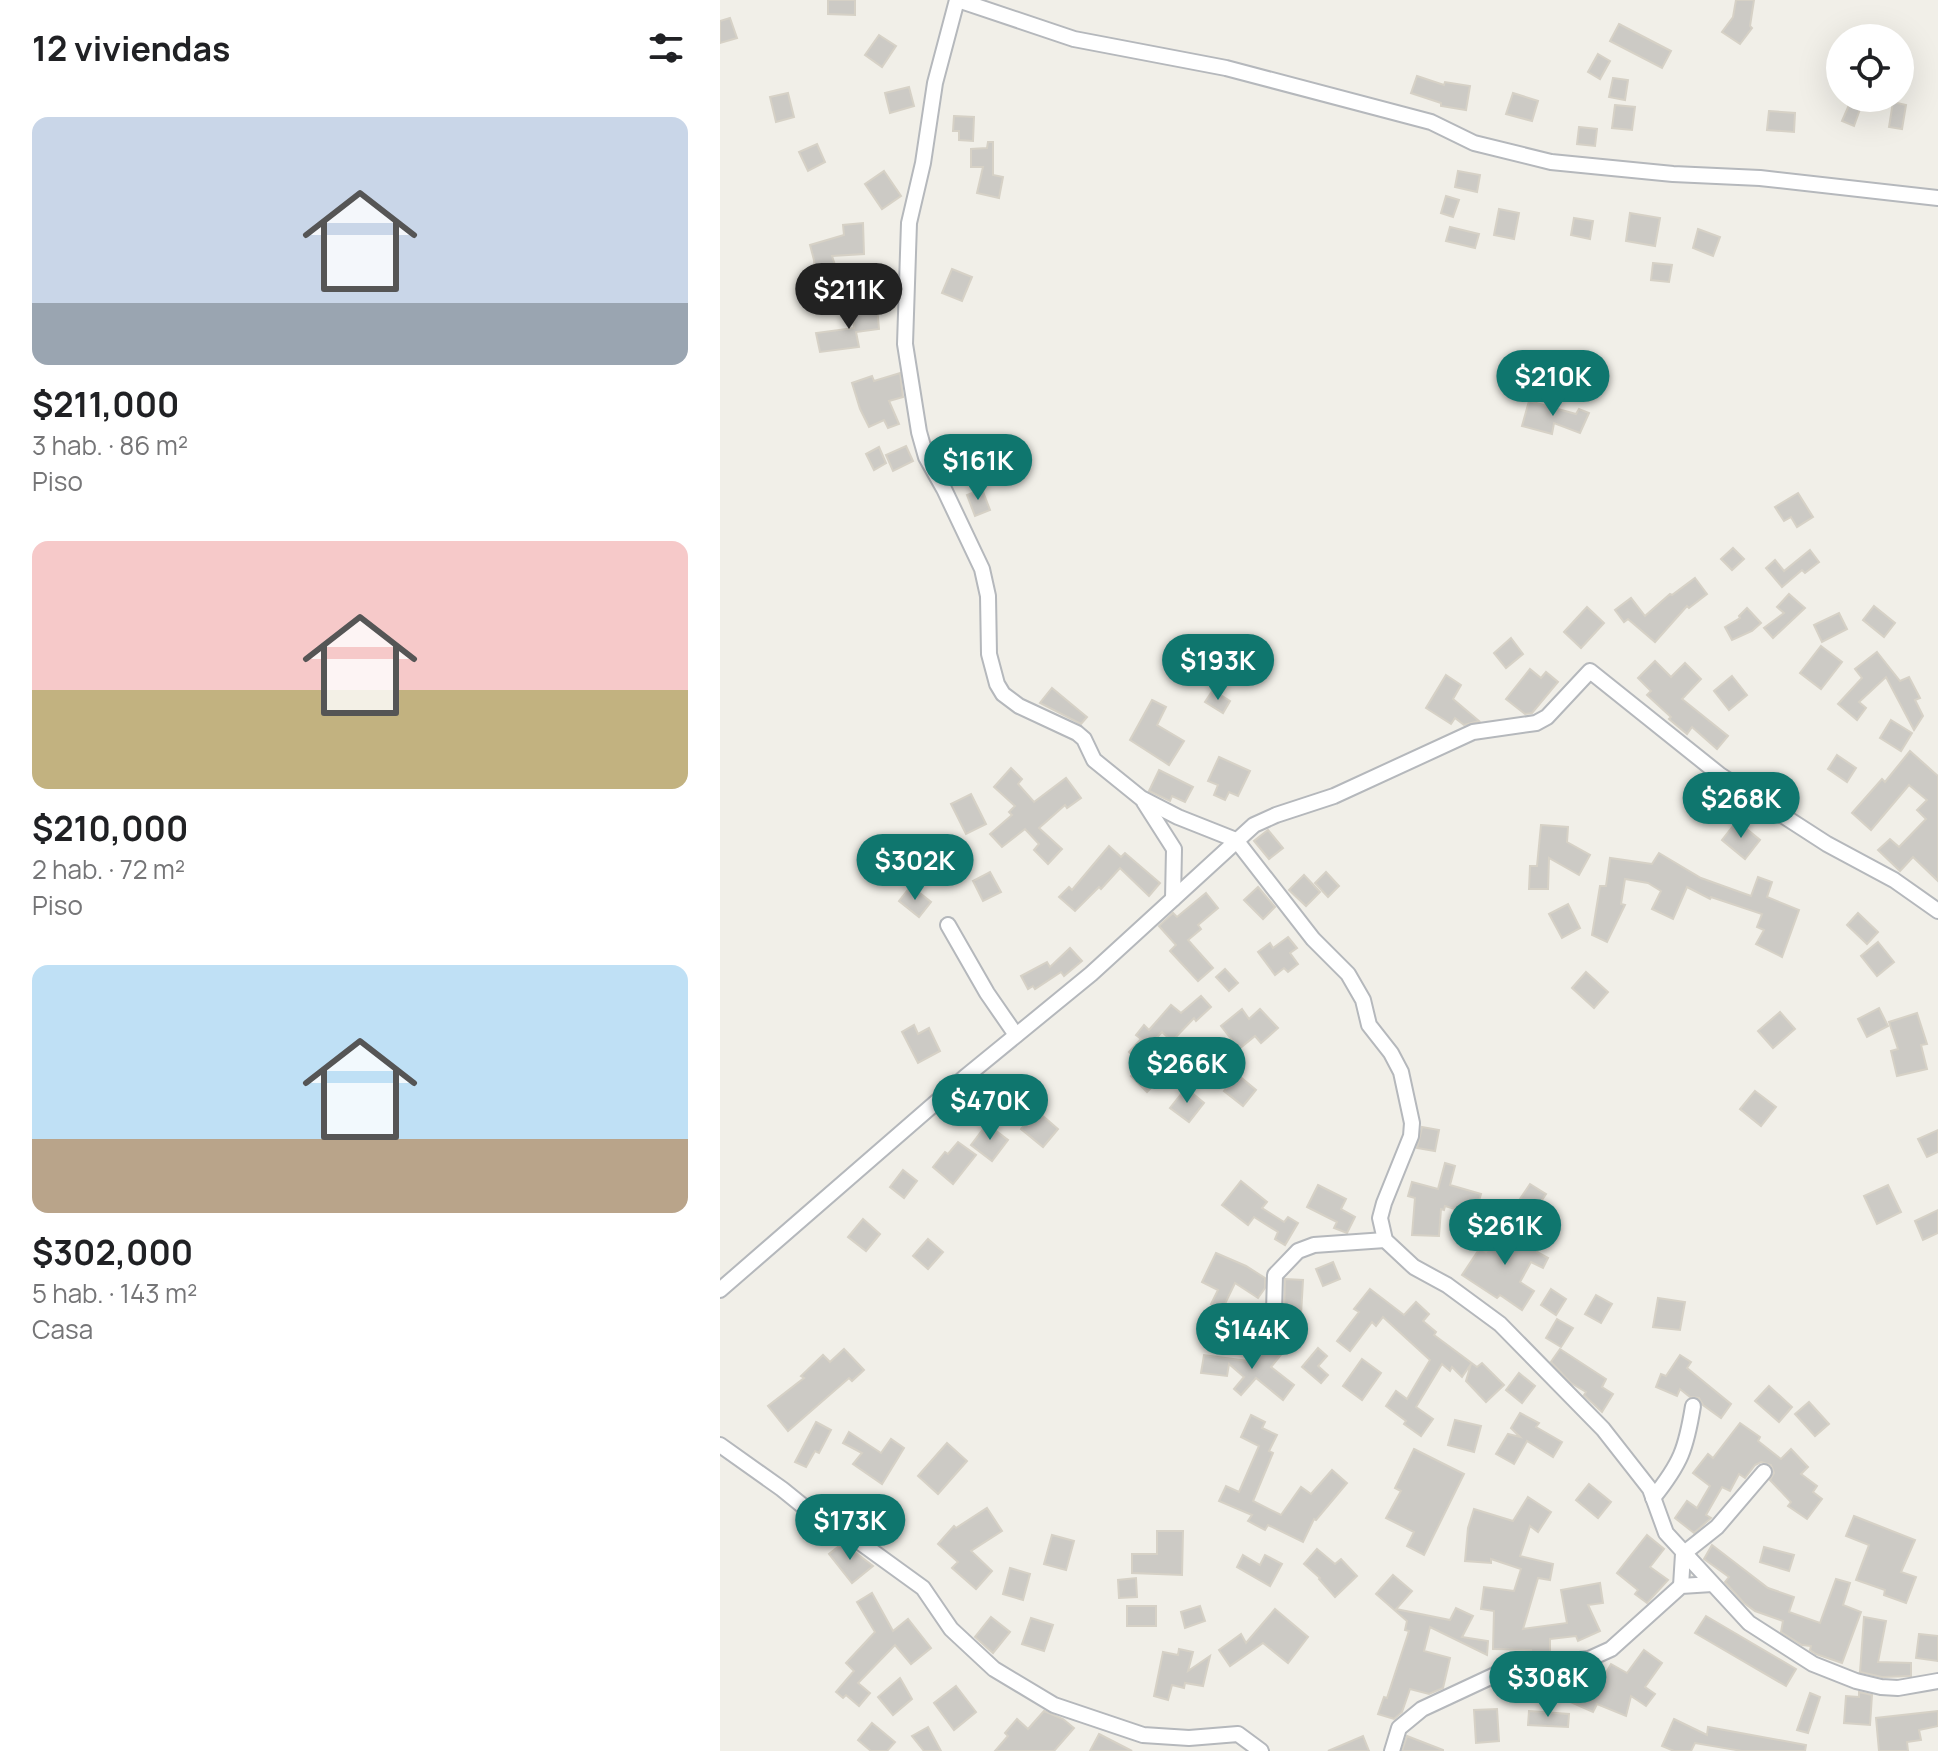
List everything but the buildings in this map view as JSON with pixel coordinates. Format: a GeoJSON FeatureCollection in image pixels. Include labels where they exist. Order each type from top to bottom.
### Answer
{"type":"FeatureCollection","features":[{"type":"Feature","properties":{"kind":"street"},"geometry":{"type":"LineString","coordinates":[[1938,198],[1760,178],[1673,174],[1551,162],[1474,143],[1431,122],[1226,68],[1074,39],[958,0],[935,83],[908,233],[905,344],[926,457],[982,569],[988,596],[989,654],[1003,694],[1019,706],[1077,733],[1084,739],[1094,760],[1141,798],[1178,817],[1236,840],[1313,939],[1348,974],[1363,1000],[1369,1025],[1391,1053],[1401,1072],[1412,1123],[1411,1136],[1380,1218],[1385,1240],[1414,1267],[1447,1285],[1500,1324],[1603,1429],[1650,1489],[1661,1523],[1683,1554],[1749,1623],[1813,1664],[1856,1681],[1881,1687],[1915,1686],[1938,1681]]}},
{"type":"Feature","properties":{"kind":"street"},"geometry":{"type":"LineString","coordinates":[[720,1290],[1091,974],[1254,825],[1334,796],[1473,732],[1536,723],[1547,717],[1590,671],[1720,775],[1827,844],[1894,880],[1938,911]]}},
{"type":"Feature","properties":{"kind":"street"},"geometry":{"type":"LineString","coordinates":[[1141,798],[1174,849],[1173,899]]}},
{"type":"Feature","properties":{"kind":"street"},"geometry":{"type":"LineString","coordinates":[[948,925],[987,993],[1016,1035]]}},
{"type":"Feature","properties":{"kind":"street"},"geometry":{"type":"LineString","coordinates":[[1267,1329],[1274,1311],[1275,1275],[1298,1251],[1314,1245],[1385,1240]]}},
{"type":"Feature","properties":{"kind":"street"},"geometry":{"type":"LineString","coordinates":[[1653,1498],[1681,1459],[1693,1406]]}},
{"type":"Feature","properties":{"kind":"street"},"geometry":{"type":"LineString","coordinates":[[720,1445],[819,1519],[843,1530],[923,1588],[951,1629],[994,1669],[1054,1705],[1143,1735],[1189,1738],[1238,1734],[1261,1751]]}},
{"type":"Feature","properties":{"kind":"street"},"geometry":{"type":"LineString","coordinates":[[1681,1586],[1683,1554],[1717,1527],[1764,1472]]}},
{"type":"Feature","properties":{"kind":"street"},"geometry":{"type":"LineString","coordinates":[[1392,1751],[1399,1728],[1422,1709],[1497,1674],[1532,1665],[1589,1659],[1611,1649],[1681,1586],[1712,1584]]}}]}
